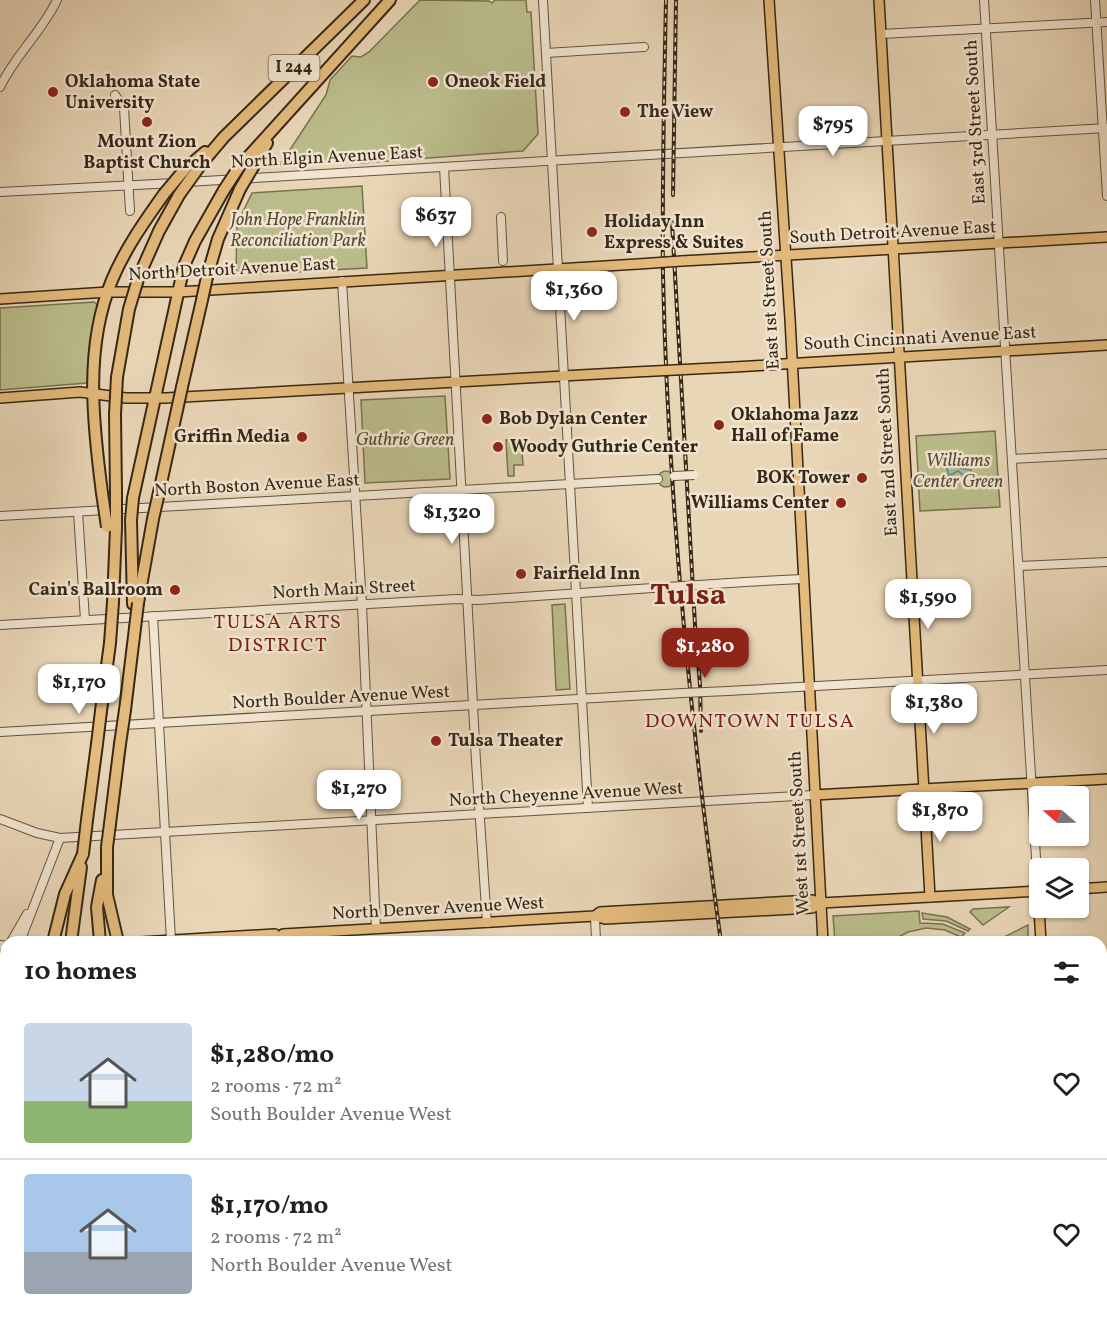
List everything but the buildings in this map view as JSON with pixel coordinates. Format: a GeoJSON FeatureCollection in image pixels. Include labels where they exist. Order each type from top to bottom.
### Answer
{"type":"FeatureCollection","features":[{"type":"Feature","properties":{"kind":"highway","name":"I 244"},"geometry":{"type":"LineString","coordinates":[[72,936],[110,643],[114,585],[111,528],[116,492],[117,377],[129,309],[139,276],[159,231],[179,195],[202,163],[224,137],[364,0]]}},
{"type":"Feature","properties":{"kind":"highway","name":"I 244"},"geometry":{"type":"LineString","coordinates":[[136,603],[182,387],[218,238],[240,189],[282,123],[390,0]]}},
{"type":"Feature","properties":{"kind":"highway"},"geometry":{"type":"LineString","coordinates":[[99,936],[97,917],[135,628],[136,603],[131,520],[133,498],[178,292],[195,241],[239,167],[316,82]]}},
{"type":"Feature","properties":{"kind":"highway"},"geometry":{"type":"LineString","coordinates":[[111,528],[102,493],[95,447],[93,393],[98,338],[108,292],[132,240],[164,194],[185,168],[224,137]]}},
{"type":"Feature","properties":{"kind":"highway"},"geometry":{"type":"LineString","coordinates":[[107,847],[106,883],[116,936]]}},
{"type":"Feature","properties":{"kind":"highway"},"geometry":{"type":"LineString","coordinates":[[55,936],[65,894],[83,854]]}},
{"type":"Feature","properties":{"kind":"main road","name":"East 1st Street South"},"geometry":{"type":"LineString","coordinates":[[770,0],[786,255],[802,579]]}},
{"type":"Feature","properties":{"kind":"main road","name":"East 2nd Street South"},"geometry":{"type":"LineString","coordinates":[[879,0],[930,897]]}},
{"type":"Feature","properties":{"kind":"main road","name":"South Detroit Avenue East"},"geometry":{"type":"LineString","coordinates":[[682,261],[1107,237]]}},
{"type":"Feature","properties":{"kind":"main road","name":"North Detroit Avenue East"},"geometry":{"type":"LineString","coordinates":[[0,299],[108,292],[178,292],[682,261]]}},
{"type":"Feature","properties":{"kind":"main road","name":"South Cincinnati Avenue East"},"geometry":{"type":"LineString","coordinates":[[0,398],[93,393],[154,399],[1107,345]]}},
{"type":"Feature","properties":{"kind":"main road","name":"West 1st Street South"},"geometry":{"type":"LineString","coordinates":[[802,579],[823,936]]}},
{"type":"Feature","properties":{"kind":"main road"},"geometry":{"type":"LineString","coordinates":[[814,795],[1107,779]]}},
{"type":"Feature","properties":{"kind":"main road"},"geometry":{"type":"LineString","coordinates":[[1089,888],[1107,887]]}},
{"type":"Feature","properties":{"kind":"main road","name":"North Denver Avenue West"},"geometry":{"type":"LineString","coordinates":[[243,936],[595,916],[600,912],[782,906],[812,900],[821,903],[1029,892]]}},
{"type":"Feature","properties":{"kind":"main road"},"geometry":{"type":"LineString","coordinates":[[1040,918],[1041,936]]}},
{"type":"Feature","properties":{"kind":"street"},"geometry":{"type":"LineString","coordinates":[[0,87],[17,56],[48,16],[57,0]]}},
{"type":"Feature","properties":{"kind":"street"},"geometry":{"type":"LineString","coordinates":[[543,0],[588,808]]}},
{"type":"Feature","properties":{"kind":"street","name":"East 3rd Street South"},"geometry":{"type":"LineString","coordinates":[[984,0],[1036,858]]}},
{"type":"Feature","properties":{"kind":"street"},"geometry":{"type":"LineString","coordinates":[[1095,0],[1105,129],[1107,196]]}},
{"type":"Feature","properties":{"kind":"street"},"geometry":{"type":"LineString","coordinates":[[881,34],[1107,22]]}},
{"type":"Feature","properties":{"kind":"street"},"geometry":{"type":"LineString","coordinates":[[546,52],[644,47]]}},
{"type":"Feature","properties":{"kind":"street"},"geometry":{"type":"LineString","coordinates":[[115,94],[124,108],[130,211]]}},
{"type":"Feature","properties":{"kind":"street","name":"North Elgin Avenue East"},"geometry":{"type":"LineString","coordinates":[[0,192],[1105,129]]}},
{"type":"Feature","properties":{"kind":"street"},"geometry":{"type":"LineString","coordinates":[[444,167],[479,815],[487,923]]}},
{"type":"Feature","properties":{"kind":"street"},"geometry":{"type":"LineString","coordinates":[[501,218],[503,261]]}},
{"type":"Feature","properties":{"kind":"street"},"geometry":{"type":"LineString","coordinates":[[342,281],[362,604],[376,929]]}},
{"type":"Feature","properties":{"kind":"street"},"geometry":{"type":"LineString","coordinates":[[1013,459],[1107,454]]}},
{"type":"Feature","properties":{"kind":"street"},"geometry":{"type":"LineString","coordinates":[[674,476],[694,475]]}},
{"type":"Feature","properties":{"kind":"street","name":"North Boston Avenue East"},"geometry":{"type":"LineString","coordinates":[[0,516],[658,479]]}},
{"type":"Feature","properties":{"kind":"street"},"geometry":{"type":"LineString","coordinates":[[78,512],[85,620]]}},
{"type":"Feature","properties":{"kind":"street"},"geometry":{"type":"LineString","coordinates":[[1019,566],[1107,562]]}},
{"type":"Feature","properties":{"kind":"street","name":"North Main Street"},"geometry":{"type":"LineString","coordinates":[[0,625],[802,579]]}},
{"type":"Feature","properties":{"kind":"street"},"geometry":{"type":"LineString","coordinates":[[153,616],[171,936]]}},
{"type":"Feature","properties":{"kind":"street","name":"North Boulder Avenue West"},"geometry":{"type":"LineString","coordinates":[[0,732],[1107,670]]}},
{"type":"Feature","properties":{"kind":"street","name":"North Cheyenne Avenue West"},"geometry":{"type":"LineString","coordinates":[[0,819],[37,833],[60,838],[814,795]]}},
{"type":"Feature","properties":{"kind":"street"},"geometry":{"type":"LineString","coordinates":[[22,936],[60,838]]}},
{"type":"Feature","properties":{"kind":"street"},"geometry":{"type":"LineString","coordinates":[[14,936],[37,897]]}},
{"type":"Feature","properties":{"kind":"street"},"geometry":{"type":"LineString","coordinates":[[595,916],[596,936]]}},
{"type":"Feature","properties":{"kind":"green space","name":"Oneok Field"},"geometry":{"type":"Polygon","coordinates":[[[420,0],[489,1],[492,3],[495,0],[526,0],[527,12],[531,12],[538,134],[523,151],[361,163],[360,160],[280,165],[326,95],[330,80],[352,56],[361,57],[369,52],[420,0]]]}},
{"type":"Feature","properties":{"kind":"green space","name":"John Hope Franklin Reconciliation Park"},"geometry":{"type":"Polygon","coordinates":[[[362,186],[367,268],[261,274],[260,271],[236,272],[237,224],[252,193],[362,186]]]}},
{"type":"Feature","properties":{"kind":"green space"},"geometry":{"type":"Polygon","coordinates":[[[94,302],[99,306],[87,383],[0,390],[0,308],[94,302]]]}},
{"type":"Feature","properties":{"kind":"green space","name":"Guthrie Green"},"geometry":{"type":"Polygon","coordinates":[[[445,396],[450,479],[365,483],[361,400],[445,396]]]}},
{"type":"Feature","properties":{"kind":"green space","name":"Williams Center Green"},"geometry":{"type":"Polygon","coordinates":[[[995,431],[1000,507],[920,511],[916,436],[995,431]]]}},
{"type":"Feature","properties":{"kind":"green space"},"geometry":{"type":"Polygon","coordinates":[[[521,439],[523,465],[514,465],[514,476],[508,476],[506,440],[521,439]]]}},
{"type":"Feature","properties":{"kind":"green space"},"geometry":{"type":"Polygon","coordinates":[[[666,471],[672,473],[674,479],[672,485],[666,487],[660,485],[658,479],[660,473],[666,471]]]}},
{"type":"Feature","properties":{"kind":"green space"},"geometry":{"type":"Polygon","coordinates":[[[565,604],[570,689],[556,690],[552,605],[565,604]]]}},
{"type":"Feature","properties":{"kind":"green space"},"geometry":{"type":"Polygon","coordinates":[[[1009,907],[983,925],[970,912],[973,909],[1009,907]]]}},
{"type":"Feature","properties":{"kind":"green space"},"geometry":{"type":"Polygon","coordinates":[[[919,911],[920,923],[943,924],[965,933],[959,936],[945,930],[926,928],[900,936],[835,936],[833,916],[919,911]]]}},
{"type":"Feature","properties":{"kind":"green space"},"geometry":{"type":"Polygon","coordinates":[[[922,913],[947,917],[970,929],[968,931],[946,921],[923,919],[922,913]]]}},
{"type":"Feature","properties":{"kind":"green space"},"geometry":{"type":"Polygon","coordinates":[[[1028,925],[1028,936],[1006,936],[1028,925]]]}},
{"type":"Feature","properties":{"kind":"shaded area"},"geometry":{"type":"Polygon","coordinates":[[[946,465],[971,470],[972,476],[964,476],[958,471],[949,476],[946,465]]]}},
{"type":"Feature","properties":{"kind":"railway"},"geometry":{"type":"LineString","coordinates":[[666,0],[663,275],[670,443],[690,693],[720,936]]}},
{"type":"Feature","properties":{"kind":"railway"},"geometry":{"type":"LineString","coordinates":[[673,195],[676,0]]}},
{"type":"Feature","properties":{"kind":"railway"},"geometry":{"type":"LineString","coordinates":[[672,222],[701,731]]}},
{"type":"Feature","properties":{"kind":"place","name":"Oneok Field"},"geometry":{"type":"Point","coordinates":[433,82]}},
{"type":"Feature","properties":{"kind":"place","name":"Oklahoma State University"},"geometry":{"type":"Point","coordinates":[53,92]}},
{"type":"Feature","properties":{"kind":"place","name":"The View"},"geometry":{"type":"Point","coordinates":[625,112]}},
{"type":"Feature","properties":{"kind":"place","name":"Mount Zion Baptist Church"},"geometry":{"type":"Point","coordinates":[147,122]}},
{"type":"Feature","properties":{"kind":"place","name":"Holiday Inn Express & Suites"},"geometry":{"type":"Point","coordinates":[592,232]}},
{"type":"Feature","properties":{"kind":"place","name":"Bob Dylan Center"},"geometry":{"type":"Point","coordinates":[487,419]}},
{"type":"Feature","properties":{"kind":"place","name":"Oklahoma Jazz Hall of Fame"},"geometry":{"type":"Point","coordinates":[719,425]}},
{"type":"Feature","properties":{"kind":"place","name":"Griffin Media"},"geometry":{"type":"Point","coordinates":[302,437]}},
{"type":"Feature","properties":{"kind":"place","name":"Woody Guthrie Center"},"geometry":{"type":"Point","coordinates":[498,447]}},
{"type":"Feature","properties":{"kind":"place","name":"BOK Tower"},"geometry":{"type":"Point","coordinates":[862,478]}},
{"type":"Feature","properties":{"kind":"place","name":"Williams Center"},"geometry":{"type":"Point","coordinates":[841,503]}},
{"type":"Feature","properties":{"kind":"place","name":"Fairfield Inn"},"geometry":{"type":"Point","coordinates":[521,574]}},
{"type":"Feature","properties":{"kind":"place","name":"Cain's Ballroom"},"geometry":{"type":"Point","coordinates":[175,590]}},
{"type":"Feature","properties":{"kind":"place","name":"Tulsa Theater"},"geometry":{"type":"Point","coordinates":[436,741]}},
{"type":"Feature","properties":{"kind":"district","name":"Tulsa"},"geometry":{"type":"Point","coordinates":[688,596]}},
{"type":"Feature","properties":{"kind":"district","name":"TULSA ARTS DISTRICT"},"geometry":{"type":"Point","coordinates":[278,634]}},
{"type":"Feature","properties":{"kind":"district","name":"DOWNTOWN TULSA"},"geometry":{"type":"Point","coordinates":[750,722]}}]}
